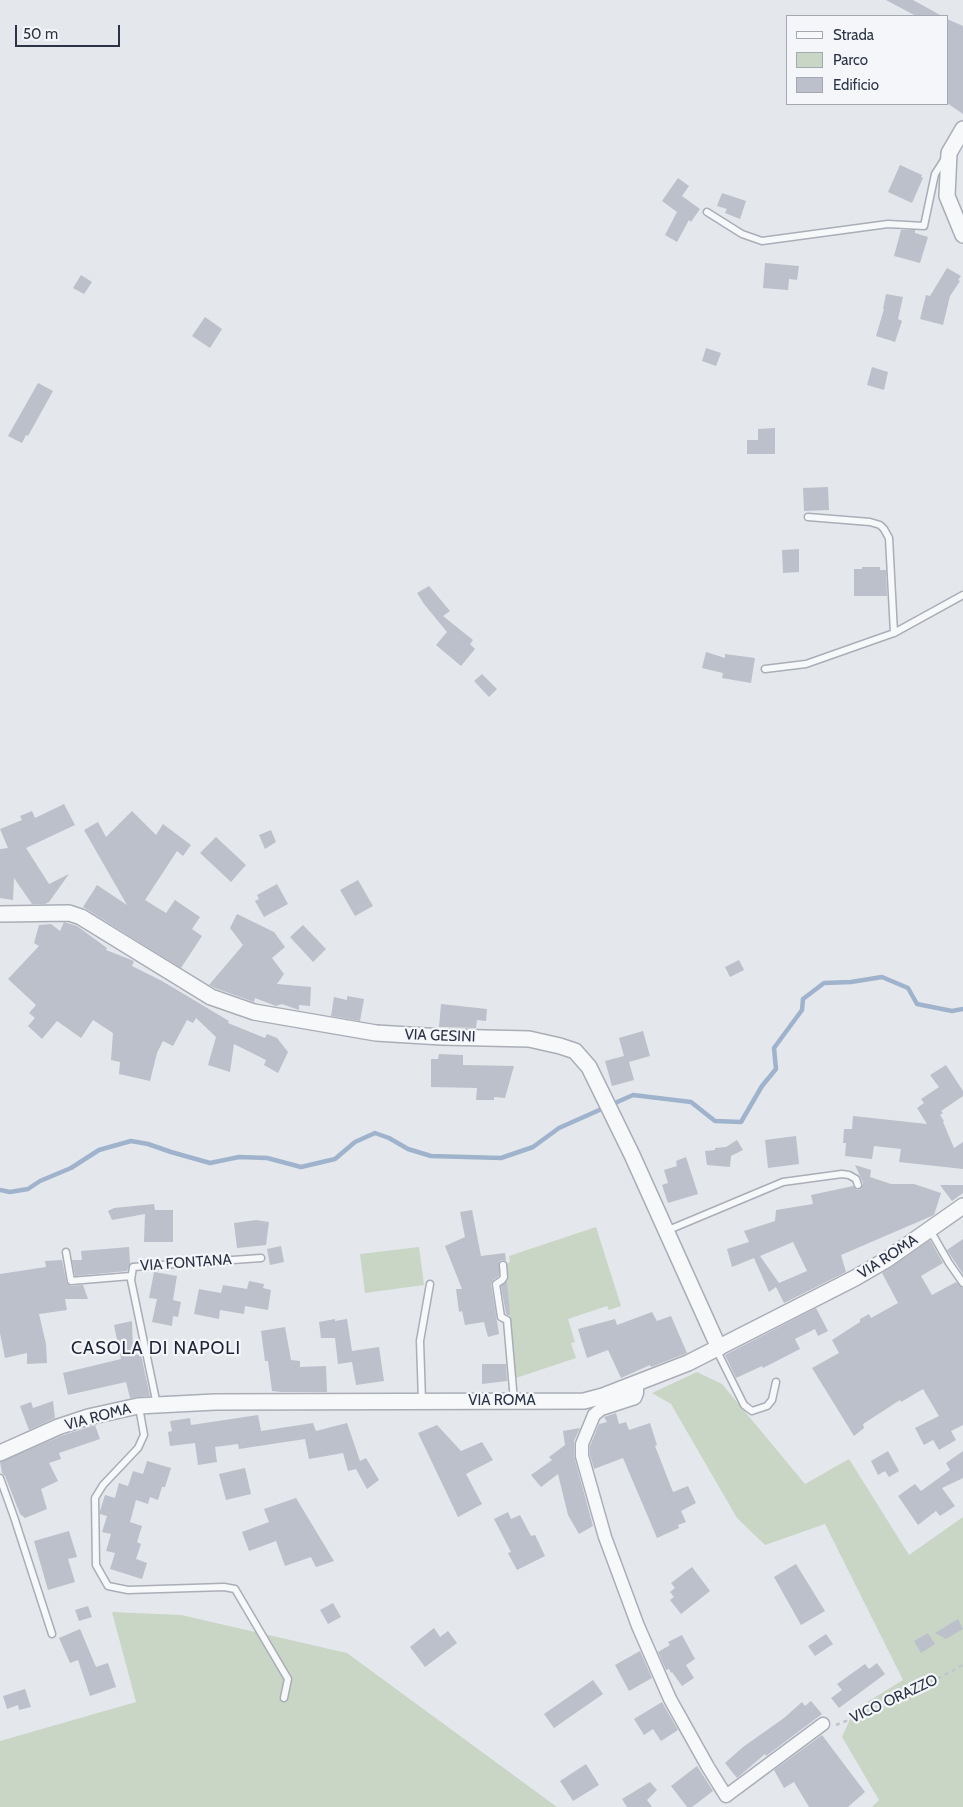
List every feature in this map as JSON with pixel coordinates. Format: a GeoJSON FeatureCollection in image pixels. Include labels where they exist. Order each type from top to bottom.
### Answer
{"type":"FeatureCollection","features":[{"type":"Feature","properties":{"kind":"street"},"geometry":{"type":"LineString","coordinates":[[963,129],[949,153],[947,196],[963,236]]}},
{"type":"Feature","properties":{"kind":"street","name":"VIA GESINI"},"geometry":{"type":"LineString","coordinates":[[0,914],[69,913],[81,917],[211,997],[254,1012],[376,1033],[529,1039],[560,1046],[575,1052],[589,1066],[632,1155],[717,1349]]}},
{"type":"Feature","properties":{"kind":"street","name":"VIA ROMA"},"geometry":{"type":"LineString","coordinates":[[0,1453],[58,1427],[88,1417],[138,1406],[215,1402],[584,1401],[637,1384],[688,1363],[855,1278],[886,1260],[963,1206]]}},
{"type":"Feature","properties":{"kind":"street"},"geometry":{"type":"LineString","coordinates":[[637,1384],[635,1398],[601,1410],[594,1415],[582,1444],[582,1456],[604,1537],[638,1626],[670,1699],[684,1725],[726,1796],[824,1724]]}},
{"type":"Feature","properties":{"kind":"lane"},"geometry":{"type":"LineString","coordinates":[[707,212],[742,234],[762,242],[888,224],[924,226],[935,174],[949,153]]}},
{"type":"Feature","properties":{"kind":"lane"},"geometry":{"type":"LineString","coordinates":[[808,517],[870,522],[884,528],[889,538],[894,633]]}},
{"type":"Feature","properties":{"kind":"lane"},"geometry":{"type":"LineString","coordinates":[[765,669],[806,664],[894,633],[963,594]]}},
{"type":"Feature","properties":{"kind":"lane"},"geometry":{"type":"LineString","coordinates":[[666,1231],[782,1182],[842,1174],[850,1175],[856,1179],[858,1185]]}},
{"type":"Feature","properties":{"kind":"lane"},"geometry":{"type":"LineString","coordinates":[[930,1229],[949,1263],[963,1283]]}},
{"type":"Feature","properties":{"kind":"lane"},"geometry":{"type":"LineString","coordinates":[[66,1252],[70,1281],[131,1276]]}},
{"type":"Feature","properties":{"kind":"lane","name":"VIA FONTANA"},"geometry":{"type":"LineString","coordinates":[[157,1405],[131,1276],[133,1267],[260,1258]]}},
{"type":"Feature","properties":{"kind":"lane"},"geometry":{"type":"LineString","coordinates":[[503,1265],[504,1277],[496,1284],[501,1317],[507,1320],[514,1401]]}},
{"type":"Feature","properties":{"kind":"lane"},"geometry":{"type":"LineString","coordinates":[[422,1402],[420,1341],[430,1284]]}},
{"type":"Feature","properties":{"kind":"lane"},"geometry":{"type":"LineString","coordinates":[[717,1349],[744,1405],[752,1411],[767,1406],[772,1400],[776,1382]]}},
{"type":"Feature","properties":{"kind":"lane"},"geometry":{"type":"LineString","coordinates":[[138,1406],[144,1435],[138,1448],[103,1485],[95,1498],[96,1565],[108,1586],[128,1590],[224,1587],[236,1589],[288,1679],[284,1698]]}},
{"type":"Feature","properties":{"kind":"lane"},"geometry":{"type":"LineString","coordinates":[[0,1478],[52,1634]]}},
{"type":"Feature","properties":{"kind":"path","name":"VICO ORAZZO"},"geometry":{"type":"LineString","coordinates":[[824,1724],[838,1725],[896,1701],[963,1665]]}},
{"type":"Feature","properties":{"kind":"green space"},"geometry":{"type":"Polygon","coordinates":[[[596,1227],[621,1306],[609,1310],[607,1306],[568,1319],[575,1342],[571,1343],[576,1358],[516,1378],[513,1374],[506,1264],[510,1262],[509,1256],[596,1227]]]}},
{"type":"Feature","properties":{"kind":"green space"},"geometry":{"type":"Polygon","coordinates":[[[419,1247],[424,1285],[365,1293],[360,1254],[419,1247]]]}},
{"type":"Feature","properties":{"kind":"green space"},"geometry":{"type":"Polygon","coordinates":[[[697,1372],[722,1384],[805,1484],[849,1459],[909,1555],[963,1517],[963,1807],[872,1807],[879,1800],[842,1737],[854,1710],[903,1680],[825,1524],[765,1545],[737,1518],[671,1404],[652,1393],[697,1372]]]}},
{"type":"Feature","properties":{"kind":"green space"},"geometry":{"type":"Polygon","coordinates":[[[112,1612],[181,1615],[347,1653],[557,1807],[0,1807],[0,1741],[136,1702],[112,1612]]]}},
{"type":"Feature","properties":{"kind":"building"},"geometry":{"type":"Polygon","coordinates":[[[886,0],[913,0],[940,15],[914,15],[886,0]]]}},
{"type":"Feature","properties":{"kind":"building"},"geometry":{"type":"Polygon","coordinates":[[[948,19],[963,26],[963,114],[948,104],[948,19]]]}},
{"type":"Feature","properties":{"kind":"building"},"geometry":{"type":"Polygon","coordinates":[[[900,165],[922,175],[921,177],[923,178],[912,203],[888,192],[900,165]]]}},
{"type":"Feature","properties":{"kind":"building"},"geometry":{"type":"Polygon","coordinates":[[[678,178],[689,186],[682,196],[700,209],[691,222],[689,220],[677,242],[665,235],[677,212],[662,201],[678,178]]]}},
{"type":"Feature","properties":{"kind":"building"},"geometry":{"type":"Polygon","coordinates":[[[722,193],[746,201],[740,219],[725,213],[727,209],[717,206],[722,193]]]}},
{"type":"Feature","properties":{"kind":"building"},"geometry":{"type":"Polygon","coordinates":[[[901,230],[915,230],[915,233],[928,237],[920,263],[894,256],[901,230]]]}},
{"type":"Feature","properties":{"kind":"building"},"geometry":{"type":"Polygon","coordinates":[[[765,263],[799,266],[797,280],[789,279],[788,290],[763,288],[765,263]]]}},
{"type":"Feature","properties":{"kind":"building"},"geometry":{"type":"Polygon","coordinates":[[[947,268],[961,276],[958,280],[960,281],[950,296],[943,325],[920,319],[926,295],[930,296],[947,268]]]}},
{"type":"Feature","properties":{"kind":"building"},"geometry":{"type":"Polygon","coordinates":[[[81,275],[92,282],[84,294],[73,288],[81,275]]]}},
{"type":"Feature","properties":{"kind":"building"},"geometry":{"type":"Polygon","coordinates":[[[886,294],[903,297],[898,319],[902,321],[895,342],[876,336],[884,309],[886,294]]]}},
{"type":"Feature","properties":{"kind":"building"},"geometry":{"type":"Polygon","coordinates":[[[205,317],[222,329],[210,348],[192,336],[205,317]]]}},
{"type":"Feature","properties":{"kind":"building"},"geometry":{"type":"Polygon","coordinates":[[[706,348],[721,353],[716,366],[702,361],[706,348]]]}},
{"type":"Feature","properties":{"kind":"building"},"geometry":{"type":"Polygon","coordinates":[[[872,367],[888,372],[884,390],[867,385],[872,367]]]}},
{"type":"Feature","properties":{"kind":"building"},"geometry":{"type":"Polygon","coordinates":[[[38,383],[53,391],[28,436],[26,435],[22,443],[8,436],[38,383]]]}},
{"type":"Feature","properties":{"kind":"building"},"geometry":{"type":"Polygon","coordinates":[[[775,428],[775,454],[747,454],[747,440],[758,440],[758,429],[775,428]]]}},
{"type":"Feature","properties":{"kind":"building"},"geometry":{"type":"Polygon","coordinates":[[[828,487],[829,510],[804,511],[803,488],[828,487]]]}},
{"type":"Feature","properties":{"kind":"building"},"geometry":{"type":"Polygon","coordinates":[[[799,549],[799,572],[783,573],[782,550],[799,549]]]}},
{"type":"Feature","properties":{"kind":"building"},"geometry":{"type":"Polygon","coordinates":[[[862,567],[880,567],[880,570],[886,570],[887,596],[854,596],[854,569],[862,569],[862,567]]]}},
{"type":"Feature","properties":{"kind":"building"},"geometry":{"type":"Polygon","coordinates":[[[429,586],[450,611],[443,616],[473,640],[470,644],[475,649],[461,666],[436,645],[447,632],[417,593],[429,586]]]}},
{"type":"Feature","properties":{"kind":"building"},"geometry":{"type":"Polygon","coordinates":[[[706,652],[725,658],[725,654],[755,658],[751,683],[722,678],[723,673],[702,668],[706,652]]]}},
{"type":"Feature","properties":{"kind":"building"},"geometry":{"type":"Polygon","coordinates":[[[482,674],[497,689],[489,697],[474,681],[482,674]]]}},
{"type":"Feature","properties":{"kind":"building"},"geometry":{"type":"Polygon","coordinates":[[[64,804],[75,825],[26,848],[49,884],[69,874],[49,902],[45,904],[32,904],[14,878],[13,900],[0,898],[0,849],[8,848],[0,829],[22,820],[20,816],[32,811],[35,818],[64,804]]]}},
{"type":"Feature","properties":{"kind":"building"},"geometry":{"type":"Polygon","coordinates":[[[132,811],[156,835],[163,824],[191,845],[183,856],[177,851],[145,900],[166,913],[175,900],[200,917],[192,929],[202,936],[181,968],[83,907],[97,885],[127,905],[84,830],[98,822],[106,837],[132,811]]]}},
{"type":"Feature","properties":{"kind":"building"},"geometry":{"type":"Polygon","coordinates":[[[271,830],[276,842],[265,849],[259,835],[271,830]]]}},
{"type":"Feature","properties":{"kind":"building"},"geometry":{"type":"Polygon","coordinates":[[[216,837],[246,865],[231,882],[200,853],[216,837]]]}},
{"type":"Feature","properties":{"kind":"building"},"geometry":{"type":"Polygon","coordinates":[[[358,880],[373,906],[355,916],[340,890],[358,880]]]}},
{"type":"Feature","properties":{"kind":"building"},"geometry":{"type":"Polygon","coordinates":[[[277,884],[288,904],[264,917],[255,901],[259,899],[257,895],[277,884]]]}},
{"type":"Feature","properties":{"kind":"building"},"geometry":{"type":"Polygon","coordinates":[[[237,914],[274,932],[285,947],[272,958],[284,974],[277,984],[311,987],[310,1006],[299,1005],[299,1010],[282,1004],[276,1006],[255,998],[254,1002],[209,985],[243,945],[230,928],[237,914]]]}},
{"type":"Feature","properties":{"kind":"building"},"geometry":{"type":"Polygon","coordinates":[[[64,922],[77,926],[107,948],[106,950],[134,961],[132,966],[162,981],[229,1021],[228,1023],[265,1038],[267,1034],[277,1038],[288,1052],[278,1073],[264,1065],[266,1060],[234,1044],[230,1072],[208,1065],[216,1037],[196,1018],[193,1023],[187,1020],[173,1046],[163,1041],[157,1053],[150,1081],[119,1074],[120,1062],[111,1060],[113,1033],[93,1020],[81,1038],[57,1021],[42,1039],[28,1026],[35,1018],[29,1013],[36,1005],[8,979],[39,946],[34,943],[39,925],[51,924],[60,931],[64,922]]]}},
{"type":"Feature","properties":{"kind":"building"},"geometry":{"type":"Polygon","coordinates":[[[303,925],[326,949],[313,962],[290,937],[303,925]]]}},
{"type":"Feature","properties":{"kind":"building"},"geometry":{"type":"Polygon","coordinates":[[[739,960],[744,970],[730,977],[725,967],[739,960]]]}},
{"type":"Feature","properties":{"kind":"building"},"geometry":{"type":"Polygon","coordinates":[[[347,996],[364,999],[360,1021],[331,1016],[334,997],[347,1000],[347,996]]]}},
{"type":"Feature","properties":{"kind":"building"},"geometry":{"type":"Polygon","coordinates":[[[441,1004],[487,1009],[486,1021],[477,1020],[476,1028],[439,1027],[441,1004]]]}},
{"type":"Feature","properties":{"kind":"building"},"geometry":{"type":"Polygon","coordinates":[[[643,1031],[650,1056],[629,1062],[634,1080],[612,1086],[605,1061],[624,1056],[619,1038],[643,1031]]]}},
{"type":"Feature","properties":{"kind":"building"},"geometry":{"type":"Polygon","coordinates":[[[439,1054],[463,1055],[463,1065],[514,1066],[505,1098],[494,1097],[494,1100],[476,1100],[477,1088],[431,1087],[431,1059],[438,1059],[439,1054]]]}},
{"type":"Feature","properties":{"kind":"building"},"geometry":{"type":"Polygon","coordinates":[[[946,1065],[963,1091],[963,1096],[941,1111],[943,1113],[940,1115],[954,1148],[963,1142],[963,1169],[899,1162],[901,1149],[874,1146],[872,1159],[845,1156],[846,1143],[843,1143],[844,1129],[852,1129],[853,1116],[927,1124],[917,1108],[924,1103],[921,1099],[939,1087],[930,1075],[946,1065]]]}},
{"type":"Feature","properties":{"kind":"building"},"geometry":{"type":"Polygon","coordinates":[[[796,1136],[799,1164],[768,1168],[765,1140],[796,1136]]]}},
{"type":"Feature","properties":{"kind":"building"},"geometry":{"type":"Polygon","coordinates":[[[737,1140],[743,1150],[731,1156],[730,1167],[707,1165],[705,1151],[726,1147],[737,1140]]]}},
{"type":"Feature","properties":{"kind":"building"},"geometry":{"type":"Polygon","coordinates":[[[686,1157],[698,1194],[668,1203],[662,1185],[668,1183],[664,1170],[677,1166],[676,1161],[686,1157]]]}},
{"type":"Feature","properties":{"kind":"building"},"geometry":{"type":"Polygon","coordinates":[[[855,1165],[871,1170],[870,1177],[891,1184],[914,1184],[941,1193],[934,1215],[841,1255],[846,1272],[784,1303],[776,1287],[769,1292],[754,1258],[732,1267],[727,1249],[749,1242],[744,1231],[775,1221],[776,1210],[813,1204],[811,1195],[853,1186],[857,1190],[861,1189],[863,1183],[855,1165]],[[793,1242],[760,1256],[779,1283],[807,1271],[793,1242]]]}},
{"type":"Feature","properties":{"kind":"building"},"geometry":{"type":"Polygon","coordinates":[[[940,1185],[963,1185],[963,1193],[952,1201],[940,1185]]]}},
{"type":"Feature","properties":{"kind":"building"},"geometry":{"type":"Polygon","coordinates":[[[154,1204],[155,1210],[173,1210],[173,1242],[144,1242],[145,1214],[112,1220],[108,1211],[114,1208],[154,1204]]]}},
{"type":"Feature","properties":{"kind":"building"},"geometry":{"type":"Polygon","coordinates":[[[472,1210],[481,1256],[505,1253],[506,1261],[502,1260],[499,1262],[499,1276],[491,1284],[499,1334],[488,1337],[484,1322],[465,1325],[462,1311],[459,1312],[456,1289],[462,1289],[445,1246],[465,1237],[460,1212],[472,1210]]]}},
{"type":"Feature","properties":{"kind":"building"},"geometry":{"type":"Polygon","coordinates":[[[256,1220],[269,1222],[266,1245],[237,1248],[234,1223],[256,1220]]]}},
{"type":"Feature","properties":{"kind":"building"},"geometry":{"type":"Polygon","coordinates":[[[963,1239],[963,1274],[947,1250],[963,1239]]]}},
{"type":"Feature","properties":{"kind":"building"},"geometry":{"type":"Polygon","coordinates":[[[930,1240],[943,1263],[921,1276],[932,1295],[956,1282],[963,1288],[963,1425],[951,1431],[956,1440],[939,1450],[933,1440],[924,1445],[915,1428],[939,1416],[923,1389],[901,1402],[900,1400],[863,1424],[864,1428],[854,1436],[812,1368],[839,1353],[832,1340],[860,1322],[860,1319],[869,1314],[871,1318],[898,1303],[882,1273],[930,1240]]]}},
{"type":"Feature","properties":{"kind":"building"},"geometry":{"type":"Polygon","coordinates":[[[281,1246],[284,1262],[270,1265],[267,1249],[281,1246]]]}},
{"type":"Feature","properties":{"kind":"building"},"geometry":{"type":"Polygon","coordinates":[[[129,1247],[130,1263],[127,1271],[75,1276],[72,1260],[82,1260],[81,1251],[129,1247]]]}},
{"type":"Feature","properties":{"kind":"building"},"geometry":{"type":"Polygon","coordinates":[[[62,1260],[67,1284],[71,1286],[83,1285],[88,1299],[65,1299],[67,1310],[39,1314],[46,1344],[47,1363],[27,1364],[27,1353],[5,1358],[0,1333],[0,1274],[46,1267],[45,1261],[62,1260]]]}},
{"type":"Feature","properties":{"kind":"building"},"geometry":{"type":"Polygon","coordinates":[[[154,1272],[177,1276],[173,1300],[181,1302],[178,1317],[173,1316],[172,1326],[152,1322],[157,1299],[149,1298],[154,1272]]]}},
{"type":"Feature","properties":{"kind":"building"},"geometry":{"type":"Polygon","coordinates":[[[249,1281],[264,1284],[263,1288],[271,1290],[268,1310],[245,1306],[244,1314],[220,1310],[219,1319],[194,1314],[199,1289],[221,1293],[223,1285],[247,1289],[249,1281]]]}},
{"type":"Feature","properties":{"kind":"building"},"geometry":{"type":"Polygon","coordinates":[[[507,1281],[510,1315],[506,1314],[501,1286],[507,1281]]]}},
{"type":"Feature","properties":{"kind":"building"},"geometry":{"type":"Polygon","coordinates":[[[816,1308],[828,1331],[818,1336],[815,1329],[795,1339],[800,1349],[763,1368],[762,1366],[736,1378],[725,1355],[816,1308]]]}},
{"type":"Feature","properties":{"kind":"building"},"geometry":{"type":"Polygon","coordinates":[[[652,1312],[657,1321],[671,1316],[687,1353],[651,1367],[650,1365],[621,1378],[608,1350],[587,1358],[578,1329],[615,1319],[617,1325],[652,1312]]]}},
{"type":"Feature","properties":{"kind":"building"},"geometry":{"type":"Polygon","coordinates":[[[335,1319],[335,1321],[347,1319],[352,1351],[379,1347],[384,1381],[356,1385],[352,1362],[338,1364],[335,1338],[321,1338],[319,1322],[335,1319]]]}},
{"type":"Feature","properties":{"kind":"building"},"geometry":{"type":"Polygon","coordinates":[[[132,1321],[133,1354],[141,1355],[150,1396],[130,1398],[126,1382],[68,1395],[63,1373],[121,1359],[114,1325],[132,1321]]]}},
{"type":"Feature","properties":{"kind":"building"},"geometry":{"type":"Polygon","coordinates":[[[285,1327],[291,1360],[300,1361],[300,1367],[326,1366],[327,1392],[272,1391],[261,1331],[285,1327]]]}},
{"type":"Feature","properties":{"kind":"building"},"geometry":{"type":"Polygon","coordinates":[[[482,1364],[506,1364],[507,1381],[482,1384],[482,1364]]]}},
{"type":"Feature","properties":{"kind":"building"},"geometry":{"type":"Polygon","coordinates":[[[53,1401],[55,1418],[29,1430],[20,1406],[31,1402],[33,1408],[53,1401]]]}},
{"type":"Feature","properties":{"kind":"building"},"geometry":{"type":"Polygon","coordinates":[[[616,1413],[619,1424],[626,1422],[629,1430],[650,1423],[657,1445],[655,1446],[673,1492],[688,1486],[696,1503],[681,1511],[686,1522],[678,1525],[679,1528],[657,1538],[623,1458],[594,1469],[590,1455],[590,1446],[599,1424],[607,1422],[604,1417],[616,1413]]]}},
{"type":"Feature","properties":{"kind":"building"},"geometry":{"type":"Polygon","coordinates":[[[258,1415],[261,1431],[313,1423],[316,1431],[347,1423],[360,1461],[366,1458],[379,1480],[367,1489],[356,1469],[348,1471],[343,1453],[309,1459],[305,1439],[239,1449],[238,1444],[215,1447],[217,1462],[198,1465],[195,1443],[170,1446],[168,1432],[172,1431],[170,1421],[190,1418],[191,1425],[258,1415]]]}},
{"type":"Feature","properties":{"kind":"building"},"geometry":{"type":"Polygon","coordinates":[[[95,1425],[100,1439],[59,1453],[61,1459],[49,1463],[58,1481],[41,1489],[47,1509],[25,1518],[20,1514],[5,1476],[2,1473],[0,1462],[61,1436],[95,1425]]]}},
{"type":"Feature","properties":{"kind":"building"},"geometry":{"type":"Polygon","coordinates":[[[437,1425],[461,1451],[482,1442],[493,1460],[466,1474],[482,1504],[458,1517],[418,1433],[437,1425]]]}},
{"type":"Feature","properties":{"kind":"building"},"geometry":{"type":"Polygon","coordinates":[[[580,1428],[574,1441],[574,1456],[593,1526],[579,1534],[568,1515],[558,1474],[541,1487],[531,1475],[552,1460],[549,1457],[565,1445],[563,1431],[580,1428]]]}},
{"type":"Feature","properties":{"kind":"building"},"geometry":{"type":"Polygon","coordinates":[[[888,1451],[899,1471],[889,1477],[885,1471],[878,1475],[871,1461],[888,1451]]]}},
{"type":"Feature","properties":{"kind":"building"},"geometry":{"type":"Polygon","coordinates":[[[963,1451],[963,1478],[942,1488],[955,1506],[940,1516],[936,1511],[918,1525],[898,1496],[915,1484],[921,1491],[950,1470],[946,1463],[963,1451]]]}},
{"type":"Feature","properties":{"kind":"building"},"geometry":{"type":"Polygon","coordinates":[[[147,1461],[171,1468],[165,1487],[162,1487],[158,1500],[150,1497],[148,1504],[136,1500],[130,1522],[142,1526],[137,1542],[141,1544],[136,1559],[147,1563],[142,1579],[110,1569],[115,1553],[106,1551],[111,1534],[102,1532],[107,1516],[100,1514],[100,1511],[105,1495],[115,1498],[119,1483],[128,1486],[133,1471],[143,1474],[147,1461]]]}},
{"type":"Feature","properties":{"kind":"building"},"geometry":{"type":"Polygon","coordinates":[[[245,1468],[251,1494],[226,1500],[219,1474],[245,1468]]]}},
{"type":"Feature","properties":{"kind":"building"},"geometry":{"type":"Polygon","coordinates":[[[296,1498],[334,1561],[316,1567],[311,1557],[285,1566],[276,1541],[249,1551],[242,1532],[269,1522],[264,1509],[296,1498]]]}},
{"type":"Feature","properties":{"kind":"building"},"geometry":{"type":"Polygon","coordinates":[[[508,1512],[511,1519],[520,1515],[531,1536],[535,1535],[545,1556],[517,1570],[508,1553],[511,1552],[494,1519],[508,1512]]]}},
{"type":"Feature","properties":{"kind":"building"},"geometry":{"type":"Polygon","coordinates":[[[69,1531],[77,1557],[68,1559],[75,1582],[48,1590],[34,1541],[69,1531]]]}},
{"type":"Feature","properties":{"kind":"building"},"geometry":{"type":"Polygon","coordinates":[[[796,1564],[825,1611],[801,1625],[774,1577],[796,1564]]]}},
{"type":"Feature","properties":{"kind":"building"},"geometry":{"type":"Polygon","coordinates":[[[692,1567],[710,1591],[681,1614],[670,1600],[674,1597],[670,1592],[675,1588],[671,1583],[692,1567]]]}},
{"type":"Feature","properties":{"kind":"building"},"geometry":{"type":"Polygon","coordinates":[[[333,1603],[341,1617],[328,1624],[320,1610],[333,1603]]]}},
{"type":"Feature","properties":{"kind":"building"},"geometry":{"type":"Polygon","coordinates":[[[88,1606],[92,1617],[79,1621],[75,1610],[88,1606]]]}},
{"type":"Feature","properties":{"kind":"building"},"geometry":{"type":"Polygon","coordinates":[[[958,1619],[963,1629],[946,1639],[935,1633],[958,1619]]]}},
{"type":"Feature","properties":{"kind":"building"},"geometry":{"type":"Polygon","coordinates":[[[434,1628],[440,1637],[448,1631],[457,1643],[425,1667],[410,1647],[434,1628]]]}},
{"type":"Feature","properties":{"kind":"building"},"geometry":{"type":"Polygon","coordinates":[[[80,1629],[96,1667],[108,1663],[116,1687],[90,1696],[78,1660],[70,1663],[59,1638],[80,1629]]]}},
{"type":"Feature","properties":{"kind":"building"},"geometry":{"type":"Polygon","coordinates":[[[928,1633],[935,1644],[921,1653],[914,1641],[928,1633]]]}},
{"type":"Feature","properties":{"kind":"building"},"geometry":{"type":"Polygon","coordinates":[[[826,1634],[833,1644],[815,1656],[808,1646],[826,1634]]]}},
{"type":"Feature","properties":{"kind":"building"},"geometry":{"type":"Polygon","coordinates":[[[682,1635],[695,1659],[686,1665],[694,1678],[682,1686],[669,1669],[666,1670],[658,1652],[670,1645],[668,1642],[682,1635]]]}},
{"type":"Feature","properties":{"kind":"building"},"geometry":{"type":"Polygon","coordinates":[[[640,1651],[652,1678],[629,1691],[615,1665],[640,1651]]]}},
{"type":"Feature","properties":{"kind":"building"},"geometry":{"type":"Polygon","coordinates":[[[877,1663],[885,1674],[839,1708],[831,1698],[842,1690],[837,1684],[865,1664],[869,1669],[877,1663]]]}},
{"type":"Feature","properties":{"kind":"building"},"geometry":{"type":"Polygon","coordinates":[[[593,1680],[603,1694],[554,1728],[544,1714],[593,1680]]]}},
{"type":"Feature","properties":{"kind":"building"},"geometry":{"type":"Polygon","coordinates":[[[25,1689],[31,1707],[19,1710],[18,1705],[7,1709],[3,1696],[25,1689]]]}},
{"type":"Feature","properties":{"kind":"building"},"geometry":{"type":"Polygon","coordinates":[[[811,1701],[822,1714],[766,1756],[765,1754],[737,1778],[725,1763],[802,1702],[805,1706],[811,1701]]]}},
{"type":"Feature","properties":{"kind":"building"},"geometry":{"type":"Polygon","coordinates":[[[662,1702],[678,1730],[661,1741],[653,1729],[644,1735],[634,1719],[662,1702]]]}},
{"type":"Feature","properties":{"kind":"building"},"geometry":{"type":"Polygon","coordinates":[[[822,1735],[865,1792],[848,1807],[809,1807],[794,1782],[784,1788],[774,1770],[822,1735]]]}},
{"type":"Feature","properties":{"kind":"building"},"geometry":{"type":"Polygon","coordinates":[[[586,1764],[599,1785],[573,1801],[560,1781],[586,1764]]]}},
{"type":"Feature","properties":{"kind":"building"},"geometry":{"type":"Polygon","coordinates":[[[697,1766],[713,1791],[692,1807],[687,1807],[671,1786],[697,1766]]]}},
{"type":"Feature","properties":{"kind":"building"},"geometry":{"type":"Polygon","coordinates":[[[650,1782],[657,1790],[647,1800],[652,1807],[627,1807],[622,1799],[650,1782]]]}},
{"type":"Feature","properties":{"kind":"waterway"},"geometry":{"type":"LineString","coordinates":[[0,1190],[10,1192],[28,1189],[40,1181],[71,1168],[99,1150],[131,1141],[148,1144],[210,1163],[239,1157],[267,1158],[301,1167],[335,1159],[355,1142],[375,1133],[389,1138],[408,1149],[431,1156],[501,1158],[533,1147],[559,1128],[633,1095],[691,1102],[715,1121],[741,1122],[762,1086],[776,1069],[774,1048],[802,1010],[803,999],[824,983],[851,982],[882,977],[908,988],[917,1004],[952,1011],[963,1009]]}},
{"type":"Feature","properties":{"kind":"district","name":"CASOLA DI NAPOLI"},"geometry":{"type":"Point","coordinates":[156,1349]}}]}
